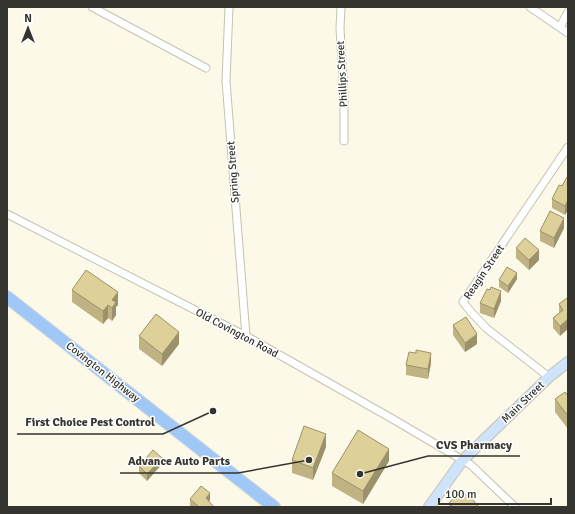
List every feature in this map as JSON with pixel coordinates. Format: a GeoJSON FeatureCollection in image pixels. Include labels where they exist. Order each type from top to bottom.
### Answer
{"type":"FeatureCollection","features":[{"type":"Feature","properties":{"kind":"main road","name":"Covington Highway"},"geometry":{"type":"LineString","coordinates":[[7,297],[274,507]]}},
{"type":"Feature","properties":{"kind":"main road","name":"Main Street"},"geometry":{"type":"LineString","coordinates":[[429,507],[462,461],[549,377],[568,362]]}},
{"type":"Feature","properties":{"kind":"street"},"geometry":{"type":"LineString","coordinates":[[92,7],[206,68]]}},
{"type":"Feature","properties":{"kind":"street","name":"Spring Street"},"geometry":{"type":"LineString","coordinates":[[229,7],[226,81],[246,336]]}},
{"type":"Feature","properties":{"kind":"street","name":"Phillips Street"},"geometry":{"type":"LineString","coordinates":[[341,7],[340,28],[344,96],[344,141]]}},
{"type":"Feature","properties":{"kind":"street"},"geometry":{"type":"LineString","coordinates":[[530,7],[568,33]]}},
{"type":"Feature","properties":{"kind":"street"},"geometry":{"type":"LineString","coordinates":[[560,27],[568,12]]}},
{"type":"Feature","properties":{"kind":"street","name":"Reagin Street"},"geometry":{"type":"LineString","coordinates":[[549,377],[486,328],[463,302],[568,147]]}},
{"type":"Feature","properties":{"kind":"street","name":"Old Covington Road"},"geometry":{"type":"LineString","coordinates":[[7,214],[246,336],[471,465],[515,507]]}},
{"type":"Feature","properties":{"kind":"building"},"geometry":{"type":"Polygon","coordinates":[[[567,177],[568,200],[565,206],[552,199],[559,185],[562,186],[567,177]]]}},
{"type":"Feature","properties":{"kind":"building"},"geometry":{"type":"Polygon","coordinates":[[[550,211],[564,218],[554,238],[540,231],[550,211]]]}},
{"type":"Feature","properties":{"kind":"building"},"geometry":{"type":"Polygon","coordinates":[[[525,238],[539,250],[529,260],[516,248],[525,238]]]}},
{"type":"Feature","properties":{"kind":"building"},"geometry":{"type":"Polygon","coordinates":[[[507,267],[517,273],[508,286],[499,280],[507,267]]]}},
{"type":"Feature","properties":{"kind":"building"},"geometry":{"type":"Polygon","coordinates":[[[86,270],[118,292],[112,300],[116,302],[112,308],[108,305],[103,311],[72,290],[86,270]]]}},
{"type":"Feature","properties":{"kind":"building"},"geometry":{"type":"Polygon","coordinates":[[[491,287],[501,291],[494,309],[480,303],[487,289],[490,290],[491,287]]]}},
{"type":"Feature","properties":{"kind":"building"},"geometry":{"type":"Polygon","coordinates":[[[567,298],[568,319],[560,326],[553,318],[563,310],[559,304],[567,298]]]}},
{"type":"Feature","properties":{"kind":"building"},"geometry":{"type":"Polygon","coordinates":[[[156,314],[179,332],[162,354],[139,336],[156,314]]]}},
{"type":"Feature","properties":{"kind":"building"},"geometry":{"type":"Polygon","coordinates":[[[466,317],[477,334],[465,343],[453,325],[466,317]]]}},
{"type":"Feature","properties":{"kind":"building"},"geometry":{"type":"Polygon","coordinates":[[[416,350],[431,353],[428,369],[406,365],[409,352],[416,353],[416,350]]]}},
{"type":"Feature","properties":{"kind":"building"},"geometry":{"type":"Polygon","coordinates":[[[565,392],[568,396],[568,416],[555,399],[565,392]]]}},
{"type":"Feature","properties":{"kind":"building"},"geometry":{"type":"Polygon","coordinates":[[[304,426],[326,434],[313,468],[292,460],[304,426]]]}},
{"type":"Feature","properties":{"kind":"building"},"geometry":{"type":"Polygon","coordinates":[[[358,430],[389,449],[363,491],[332,473],[358,430]]]}},
{"type":"Feature","properties":{"kind":"building"},"geometry":{"type":"Polygon","coordinates":[[[153,450],[162,458],[147,474],[139,466],[153,450]]]}},
{"type":"Feature","properties":{"kind":"building"},"geometry":{"type":"Polygon","coordinates":[[[201,486],[210,493],[206,498],[214,507],[199,507],[190,499],[201,486]]]}},
{"type":"Feature","properties":{"kind":"building"},"geometry":{"type":"Polygon","coordinates":[[[460,490],[479,507],[450,507],[452,506],[449,503],[460,490]]]}},
{"type":"Feature","properties":{"kind":"place","name":"First Choice Pest Control"},"geometry":{"type":"Point","coordinates":[213,411]}},
{"type":"Feature","properties":{"kind":"place","name":"Advance Auto Parts"},"geometry":{"type":"Point","coordinates":[309,460]}},
{"type":"Feature","properties":{"kind":"place","name":"CVS Pharmacy"},"geometry":{"type":"Point","coordinates":[360,474]}}]}
